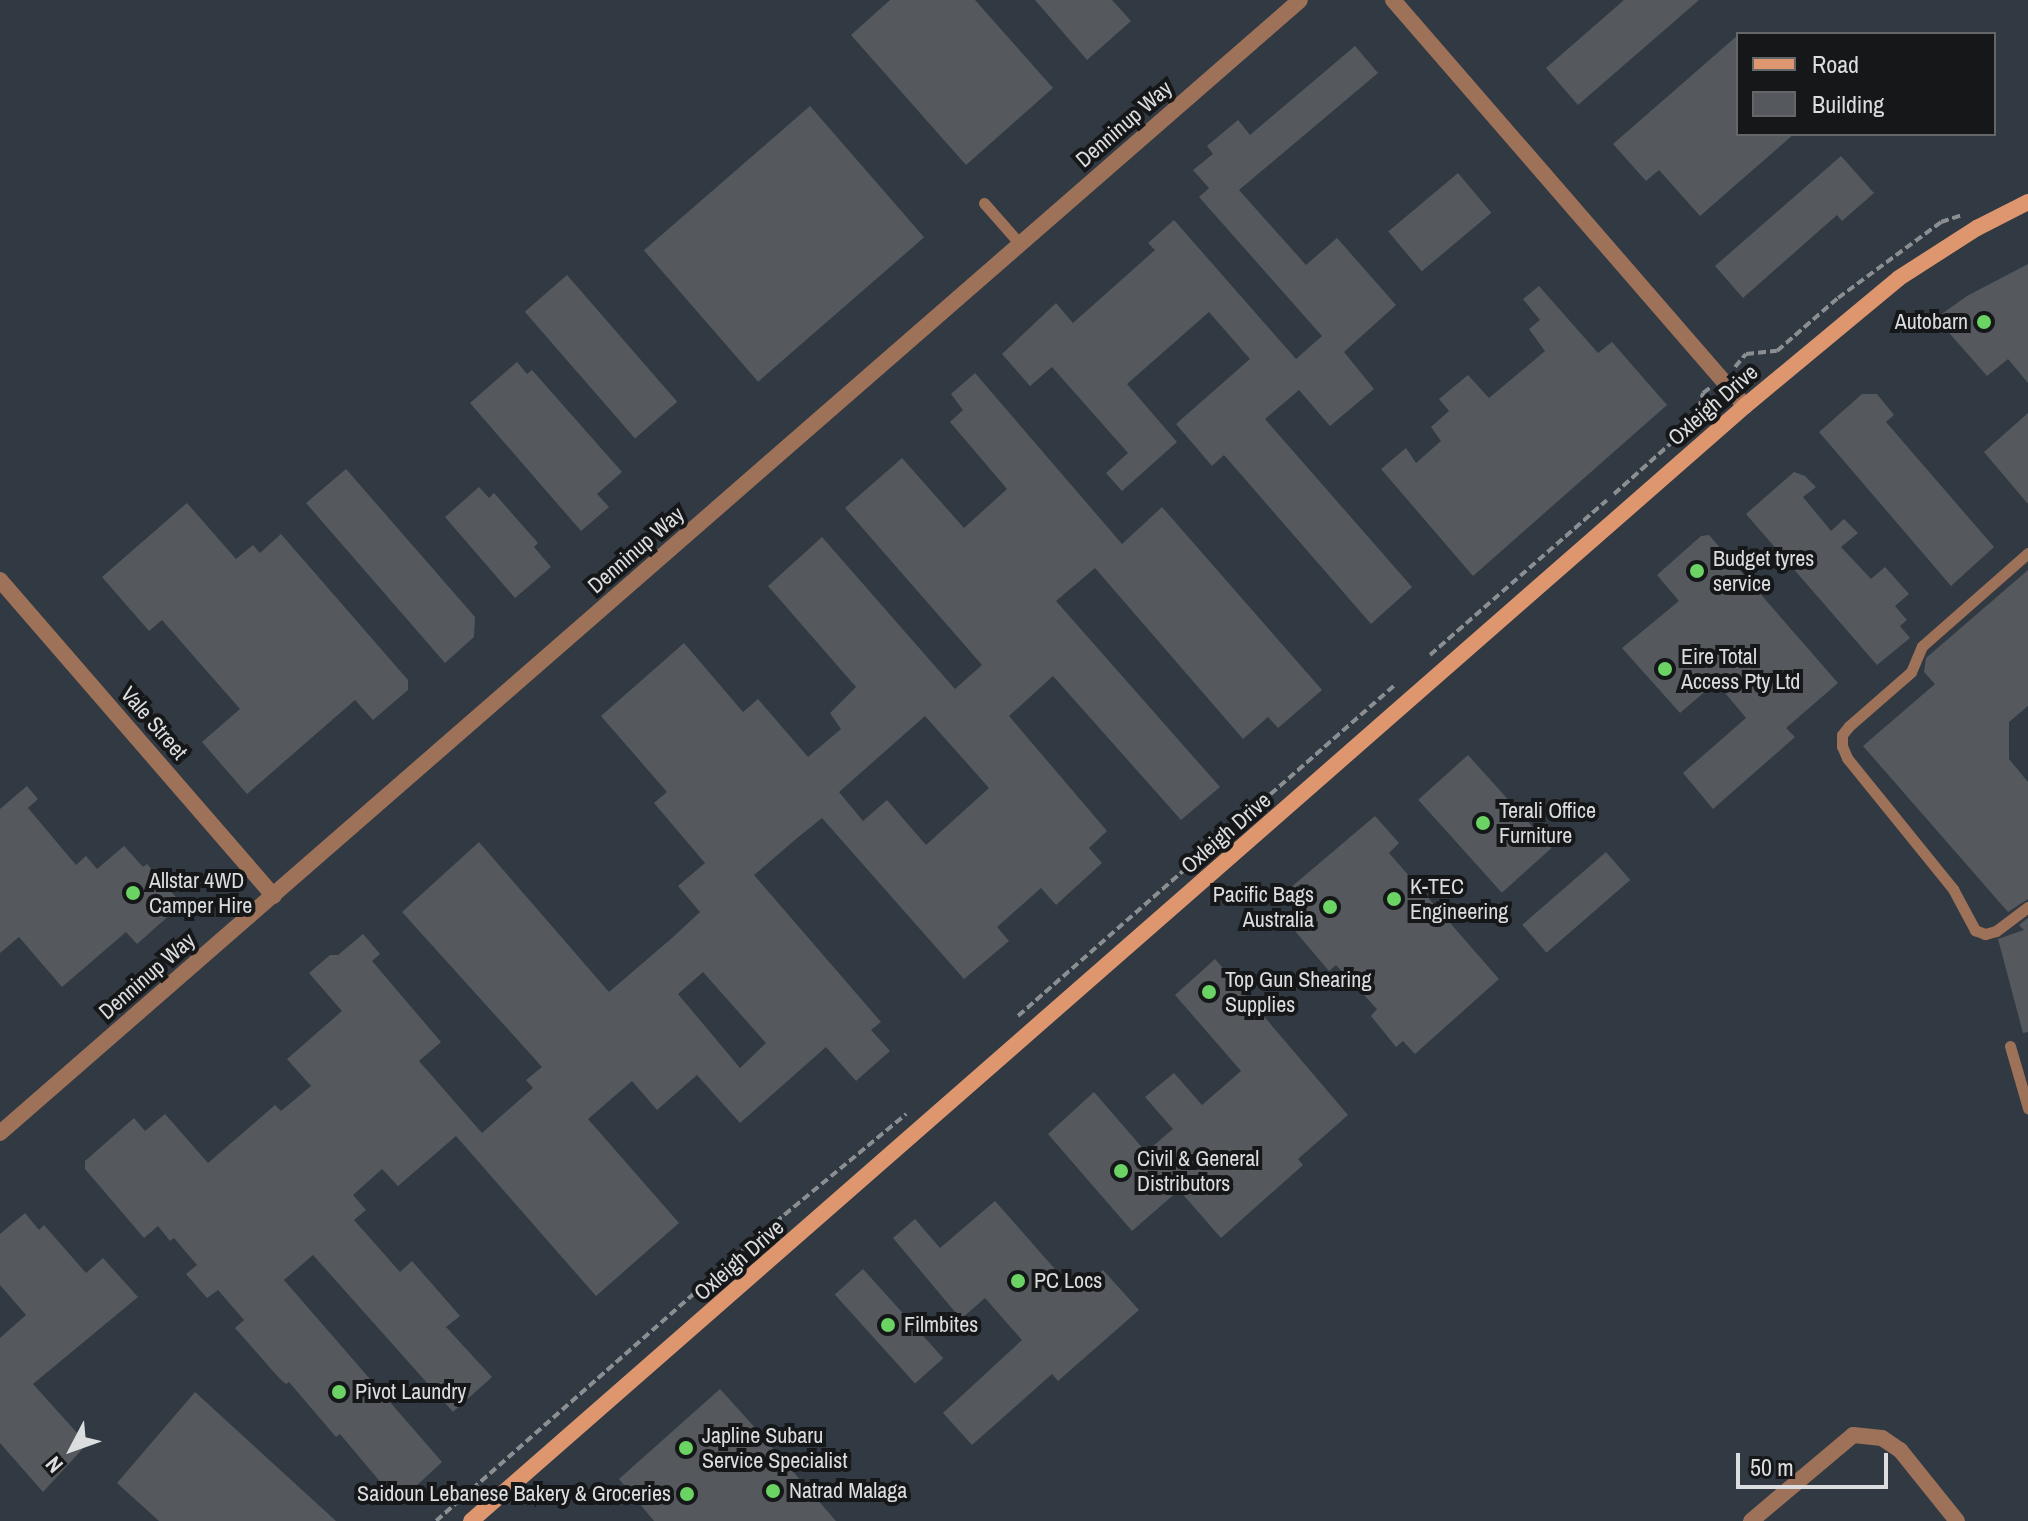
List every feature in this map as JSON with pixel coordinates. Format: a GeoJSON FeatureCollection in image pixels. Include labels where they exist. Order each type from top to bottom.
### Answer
{"type":"FeatureCollection","features":[{"type":"Feature","properties":{"kind":"street","name":"Denninup Way"},"geometry":{"type":"LineString","coordinates":[[0,1133],[1300,0]]}},
{"type":"Feature","properties":{"kind":"street"},"geometry":{"type":"LineString","coordinates":[[1393,0],[1745,406]]}},
{"type":"Feature","properties":{"kind":"street","name":"Oxleigh Drive"},"geometry":{"type":"LineString","coordinates":[[471,1521],[1745,406],[1899,278],[1977,228],[2028,202]]}},
{"type":"Feature","properties":{"kind":"street","name":"Vale Street"},"geometry":{"type":"LineString","coordinates":[[0,580],[274,896]]}},
{"type":"Feature","properties":{"kind":"street"},"geometry":{"type":"LineString","coordinates":[[1751,1521],[1853,1435],[1882,1438],[1900,1450],[1957,1521]]}},
{"type":"Feature","properties":{"kind":"lane"},"geometry":{"type":"LineString","coordinates":[[984,203],[1020,244]]}},
{"type":"Feature","properties":{"kind":"lane"},"geometry":{"type":"LineString","coordinates":[[2028,553],[1922,646],[1911,672],[1849,726],[1842,735],[1842,746],[1847,758],[1953,889],[1975,930],[1985,934],[1996,931],[2028,907]]}},
{"type":"Feature","properties":{"kind":"lane"},"geometry":{"type":"LineString","coordinates":[[2010,1046],[2028,1108]]}},
{"type":"Feature","properties":{"kind":"path"},"geometry":{"type":"LineString","coordinates":[[1419,665],[1696,421],[1703,393],[1722,381],[1746,354],[1777,351],[1838,298],[1941,222],[1966,214]]}},
{"type":"Feature","properties":{"kind":"path"},"geometry":{"type":"LineString","coordinates":[[1008,1024],[1265,796],[1408,675]]}},
{"type":"Feature","properties":{"kind":"path"},"geometry":{"type":"LineString","coordinates":[[436,1521],[648,1332],[917,1105]]}},
{"type":"Feature","properties":{"kind":"shaded area"},"geometry":{"type":"Polygon","coordinates":[[[0,0],[2028,0],[2028,1521],[0,1521],[0,0]]]}},
{"type":"Feature","properties":{"kind":"building"},"geometry":{"type":"Polygon","coordinates":[[[890,0],[975,0],[1053,88],[966,165],[851,35],[890,0]]]}},
{"type":"Feature","properties":{"kind":"building"},"geometry":{"type":"Polygon","coordinates":[[[1035,0],[1112,0],[1131,21],[1087,60],[1035,0]]]}},
{"type":"Feature","properties":{"kind":"building"},"geometry":{"type":"Polygon","coordinates":[[[1624,0],[1699,0],[1578,105],[1546,68],[1624,0]]]}},
{"type":"Feature","properties":{"kind":"building"},"geometry":{"type":"Polygon","coordinates":[[[1736,37],[1736,136],[1792,136],[1700,216],[1659,170],[1646,181],[1613,144],[1736,37]]]}},
{"type":"Feature","properties":{"kind":"building"},"geometry":{"type":"Polygon","coordinates":[[[1355,46],[1378,73],[1239,190],[1306,265],[1337,238],[1396,305],[1344,352],[1374,389],[1330,426],[1299,390],[1265,419],[1412,587],[1371,624],[1224,455],[1212,466],[1176,424],[1250,359],[1209,312],[1127,384],[1177,442],[1122,491],[1106,473],[1128,453],[1052,367],[1030,386],[1002,354],[1056,303],[1073,323],[1155,250],[1148,243],[1174,220],[1296,359],[1322,336],[1199,197],[1209,188],[1193,170],[1213,154],[1207,146],[1238,120],[1250,135],[1355,46]]]}},
{"type":"Feature","properties":{"kind":"building"},"geometry":{"type":"Polygon","coordinates":[[[810,106],[924,237],[758,382],[644,250],[810,106]]]}},
{"type":"Feature","properties":{"kind":"building"},"geometry":{"type":"Polygon","coordinates":[[[1841,156],[1874,193],[1842,221],[1837,215],[1743,298],[1715,266],[1841,156]]]}},
{"type":"Feature","properties":{"kind":"building"},"geometry":{"type":"Polygon","coordinates":[[[1458,173],[1491,213],[1422,271],[1388,231],[1458,173]]]}},
{"type":"Feature","properties":{"kind":"building","name":"Autobarn"},"geometry":{"type":"Polygon","coordinates":[[[2028,264],[2028,383],[2008,359],[1987,376],[1936,318],[1967,296],[2028,264]]]}},
{"type":"Feature","properties":{"kind":"building"},"geometry":{"type":"Polygon","coordinates":[[[567,275],[677,402],[635,439],[525,312],[567,275]]]}},
{"type":"Feature","properties":{"kind":"building"},"geometry":{"type":"Polygon","coordinates":[[[1539,286],[1598,353],[1612,342],[1667,405],[1473,576],[1381,469],[1406,448],[1416,463],[1441,441],[1431,427],[1449,411],[1439,399],[1468,375],[1489,398],[1545,351],[1529,329],[1540,320],[1523,299],[1539,286]]]}},
{"type":"Feature","properties":{"kind":"building"},"geometry":{"type":"Polygon","coordinates":[[[517,362],[527,374],[532,370],[622,472],[597,494],[609,507],[581,531],[470,403],[517,362]]]}},
{"type":"Feature","properties":{"kind":"building"},"geometry":{"type":"Polygon","coordinates":[[[975,373],[1122,544],[1162,507],[1322,690],[1278,728],[1268,717],[1243,739],[1095,568],[1056,601],[1220,787],[1181,820],[1053,676],[1009,716],[1107,831],[1089,848],[1102,863],[1056,905],[1041,888],[997,927],[1009,941],[964,979],[822,818],[796,839],[754,875],[881,1022],[871,1030],[890,1051],[856,1081],[826,1047],[740,1123],[697,1075],[657,1110],[632,1081],[588,1119],[679,1223],[596,1296],[456,1136],[398,1186],[382,1169],[353,1195],[366,1210],[354,1220],[400,1272],[412,1261],[460,1316],[446,1327],[492,1377],[453,1412],[313,1255],[284,1280],[442,1462],[398,1503],[340,1434],[336,1437],[289,1382],[286,1384],[279,1378],[235,1328],[244,1320],[218,1290],[207,1298],[186,1274],[197,1265],[174,1238],[170,1241],[158,1226],[144,1238],[85,1169],[85,1161],[134,1118],[145,1131],[165,1114],[208,1163],[275,1105],[281,1111],[311,1086],[287,1059],[342,1011],[309,973],[363,934],[380,954],[372,961],[441,1042],[419,1061],[482,1133],[533,1088],[526,1080],[542,1067],[402,912],[479,842],[609,992],[672,938],[700,912],[678,886],[705,863],[654,803],[667,792],[601,716],[684,643],[743,712],[758,699],[808,757],[841,729],[830,713],[856,687],[768,586],[822,537],[955,689],[982,665],[845,508],[902,458],[964,528],[1007,489],[950,422],[963,410],[951,394],[975,373]],[[925,716],[839,792],[863,821],[887,800],[926,845],[989,788],[925,716]],[[703,972],[678,994],[740,1068],[766,1043],[703,972]]]}},
{"type":"Feature","properties":{"kind":"building"},"geometry":{"type":"Polygon","coordinates":[[[1862,394],[1877,394],[1894,415],[1886,422],[1994,547],[1951,586],[1819,432],[1862,394]]]}},
{"type":"Feature","properties":{"kind":"building"},"geometry":{"type":"Polygon","coordinates":[[[2028,413],[2028,504],[1984,452],[2028,413]]]}},
{"type":"Feature","properties":{"kind":"building"},"geometry":{"type":"Polygon","coordinates":[[[346,469],[475,617],[474,637],[445,663],[306,503],[346,469]]]}},
{"type":"Feature","properties":{"kind":"building"},"geometry":{"type":"Polygon","coordinates":[[[1794,472],[1805,476],[1816,487],[1803,497],[1831,531],[1844,519],[1858,533],[1841,547],[1871,579],[1885,567],[1909,594],[1895,606],[1907,620],[1900,626],[1910,638],[1877,665],[1746,514],[1794,472]]]}},
{"type":"Feature","properties":{"kind":"building"},"geometry":{"type":"Polygon","coordinates":[[[479,487],[489,498],[494,493],[538,543],[534,547],[551,567],[515,598],[445,517],[479,487]]]}},
{"type":"Feature","properties":{"kind":"building"},"geometry":{"type":"Polygon","coordinates":[[[187,503],[236,559],[253,545],[260,553],[281,534],[408,680],[408,690],[373,720],[355,700],[247,794],[202,742],[240,709],[162,620],[149,631],[102,577],[187,503]]]}},
{"type":"Feature","properties":{"kind":"building"},"geometry":{"type":"Polygon","coordinates":[[[1709,535],[1838,683],[1786,728],[1795,737],[1713,809],[1683,773],[1746,718],[1716,682],[1680,713],[1622,648],[1679,601],[1657,575],[1701,536],[1709,535]]]}},
{"type":"Feature","properties":{"kind":"building"},"geometry":{"type":"Polygon","coordinates":[[[2028,570],[2028,706],[2009,722],[2009,759],[2028,782],[2028,899],[2008,912],[1863,746],[1935,684],[1924,672],[1926,658],[2028,570]]]}},
{"type":"Feature","properties":{"kind":"building","name":"Terali Office Furniture"},"geometry":{"type":"Polygon","coordinates":[[[1468,755],[1552,848],[1502,893],[1418,800],[1468,755]]]}},
{"type":"Feature","properties":{"kind":"building"},"geometry":{"type":"Polygon","coordinates":[[[27,786],[38,799],[28,808],[76,865],[86,856],[97,869],[124,846],[143,867],[147,864],[182,904],[137,944],[126,932],[62,987],[19,937],[0,953],[0,809],[27,786]]]}},
{"type":"Feature","properties":{"kind":"building"},"geometry":{"type":"Polygon","coordinates":[[[1375,816],[1399,843],[1389,853],[1499,979],[1415,1054],[1403,1041],[1396,1047],[1371,1016],[1377,1009],[1336,965],[1329,971],[1295,931],[1305,920],[1283,894],[1375,816]]]}},
{"type":"Feature","properties":{"kind":"building"},"geometry":{"type":"Polygon","coordinates":[[[1606,852],[1630,880],[1547,953],[1522,925],[1606,852]]]}},
{"type":"Feature","properties":{"kind":"building"},"geometry":{"type":"Polygon","coordinates":[[[2028,918],[2028,1032],[2023,1033],[1998,939],[2024,930],[2019,925],[2028,918]]]}},
{"type":"Feature","properties":{"kind":"building"},"geometry":{"type":"Polygon","coordinates":[[[1215,959],[1348,1115],[1298,1159],[1303,1165],[1221,1238],[1179,1190],[1132,1231],[1048,1134],[1094,1092],[1146,1152],[1173,1129],[1145,1097],[1174,1073],[1202,1105],[1241,1071],[1175,995],[1215,959]]]}},
{"type":"Feature","properties":{"kind":"building","name":"PC Locs"},"geometry":{"type":"Polygon","coordinates":[[[995,1201],[1076,1293],[1103,1270],[1139,1310],[1058,1381],[1052,1374],[972,1445],[943,1413],[1022,1340],[985,1298],[961,1319],[893,1238],[915,1219],[940,1248],[995,1201]]]}},
{"type":"Feature","properties":{"kind":"building"},"geometry":{"type":"Polygon","coordinates":[[[25,1213],[39,1230],[44,1225],[86,1273],[103,1258],[138,1297],[33,1384],[87,1444],[43,1492],[0,1443],[0,1338],[26,1315],[0,1285],[0,1234],[25,1213]]]}},
{"type":"Feature","properties":{"kind":"building","name":"Filmbites"},"geometry":{"type":"Polygon","coordinates":[[[863,1269],[943,1358],[915,1384],[835,1294],[863,1269]]]}},
{"type":"Feature","properties":{"kind":"building"},"geometry":{"type":"Polygon","coordinates":[[[720,1389],[836,1521],[654,1521],[619,1479],[720,1389]]]}},
{"type":"Feature","properties":{"kind":"building"},"geometry":{"type":"Polygon","coordinates":[[[195,1392],[336,1521],[159,1521],[117,1483],[195,1392]]]}},
{"type":"Feature","properties":{"kind":"place","name":"Autobarn"},"geometry":{"type":"Point","coordinates":[1984,322]}},
{"type":"Feature","properties":{"kind":"place","name":"Budget tyres service"},"geometry":{"type":"Point","coordinates":[1697,571]}},
{"type":"Feature","properties":{"kind":"place","name":"Eire Total Access Pty Ltd"},"geometry":{"type":"Point","coordinates":[1665,669]}},
{"type":"Feature","properties":{"kind":"place","name":"Terali Office Furniture"},"geometry":{"type":"Point","coordinates":[1483,823]}},
{"type":"Feature","properties":{"kind":"place","name":"Allstar 4WD Camper Hire"},"geometry":{"type":"Point","coordinates":[133,893]}},
{"type":"Feature","properties":{"kind":"place","name":"K-TEC Engineering"},"geometry":{"type":"Point","coordinates":[1394,899]}},
{"type":"Feature","properties":{"kind":"place","name":"Pacific Bags Australia"},"geometry":{"type":"Point","coordinates":[1330,907]}},
{"type":"Feature","properties":{"kind":"place","name":"Top Gun Shearing Supplies"},"geometry":{"type":"Point","coordinates":[1209,992]}},
{"type":"Feature","properties":{"kind":"place","name":"Civil & General Distributors"},"geometry":{"type":"Point","coordinates":[1121,1171]}},
{"type":"Feature","properties":{"kind":"place","name":"PC Locs"},"geometry":{"type":"Point","coordinates":[1018,1281]}},
{"type":"Feature","properties":{"kind":"place","name":"Filmbites"},"geometry":{"type":"Point","coordinates":[888,1325]}},
{"type":"Feature","properties":{"kind":"place","name":"Pivot Laundry"},"geometry":{"type":"Point","coordinates":[339,1392]}},
{"type":"Feature","properties":{"kind":"place","name":"Japline Subaru Service Specialist"},"geometry":{"type":"Point","coordinates":[686,1448]}},
{"type":"Feature","properties":{"kind":"place","name":"Natrad Malaga"},"geometry":{"type":"Point","coordinates":[773,1491]}},
{"type":"Feature","properties":{"kind":"place","name":"Saidoun Lebanese Bakery & Groceries"},"geometry":{"type":"Point","coordinates":[687,1494]}}]}
